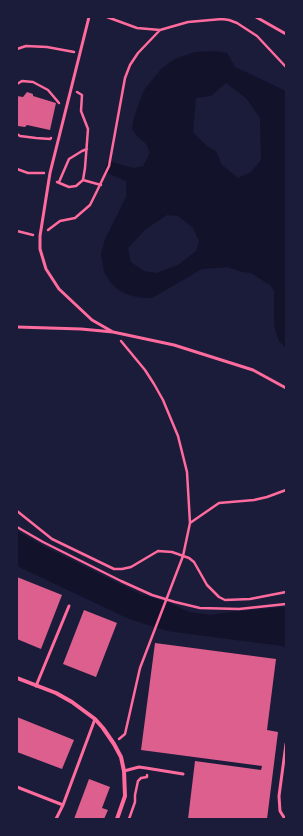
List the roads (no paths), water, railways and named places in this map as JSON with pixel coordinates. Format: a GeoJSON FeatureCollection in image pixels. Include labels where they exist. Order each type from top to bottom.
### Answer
{"type":"FeatureCollection","features":[{"type":"Feature","properties":{"kind":"street"},"geometry":{"type":"LineString","coordinates":[[17,678],[72,702],[95,719],[114,744],[120,756],[124,772],[125,796],[117,819]]}},
{"type":"Feature","properties":{"kind":"lane"},"geometry":{"type":"LineString","coordinates":[[89,17],[50,173],[40,236],[40,249],[46,269],[59,289],[92,320],[113,332]]}},
{"type":"Feature","properties":{"kind":"lane"},"geometry":{"type":"LineString","coordinates":[[256,17],[286,34]]}},
{"type":"Feature","properties":{"kind":"lane"},"geometry":{"type":"LineString","coordinates":[[17,327],[81,329],[113,332],[174,345],[253,370],[286,388]]}},
{"type":"Feature","properties":{"kind":"lane"},"geometry":{"type":"LineString","coordinates":[[36,686],[69,606]]}},
{"type":"Feature","properties":{"kind":"lane"},"geometry":{"type":"LineString","coordinates":[[56,819],[63,805],[95,719]]}},
{"type":"Feature","properties":{"kind":"lane"},"geometry":{"type":"LineString","coordinates":[[285,819],[280,811],[279,796],[286,744]]}},
{"type":"Feature","properties":{"kind":"lane"},"geometry":{"type":"LineString","coordinates":[[124,772],[139,768],[146,768],[183,774]]}},
{"type":"Feature","properties":{"kind":"lane"},"geometry":{"type":"LineString","coordinates":[[17,787],[63,805]]}}]}
